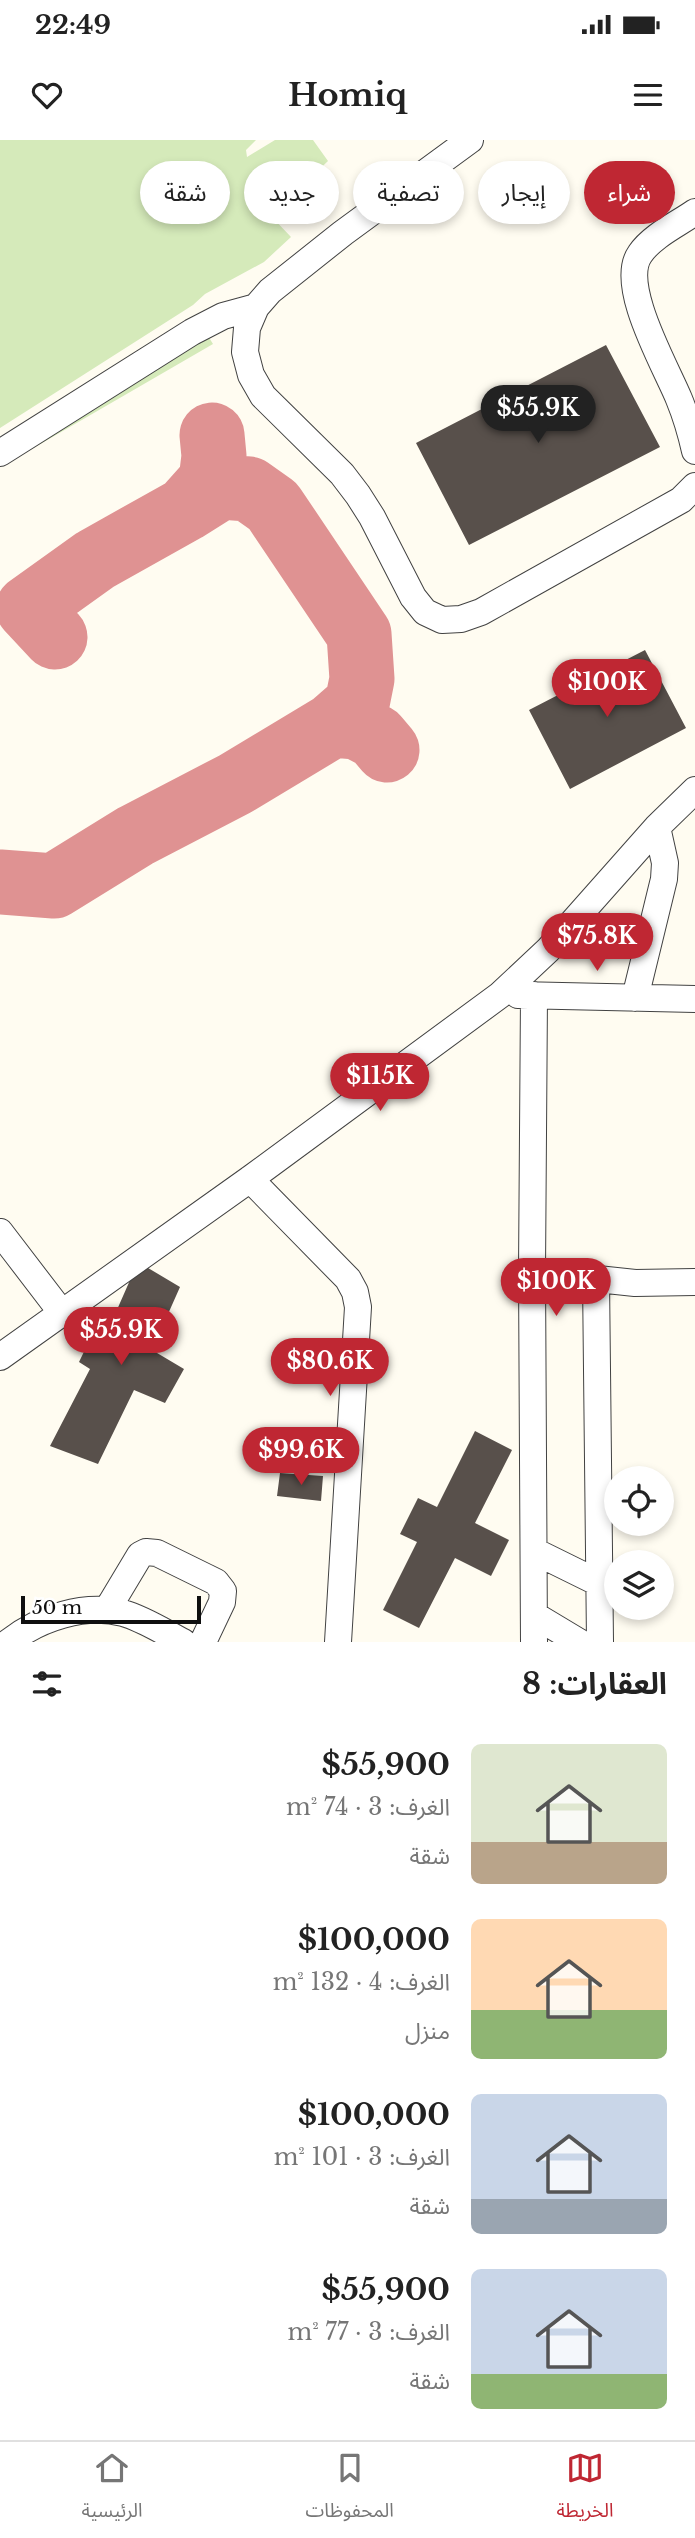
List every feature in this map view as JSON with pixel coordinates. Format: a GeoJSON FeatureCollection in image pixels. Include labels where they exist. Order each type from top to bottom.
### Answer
{"type":"FeatureCollection","features":[{"type":"Feature","properties":{"kind":"street"},"geometry":{"type":"LineString","coordinates":[[470,140],[343,233],[270,291],[256,307],[247,328],[245,352],[251,375],[263,396],[342,474],[372,517],[413,597],[425,612],[442,620],[461,619],[481,611],[681,500],[695,486]]}},
{"type":"Feature","properties":{"kind":"street"},"geometry":{"type":"LineString","coordinates":[[695,212],[641,252],[632,275],[646,326],[684,410],[695,450]]}},
{"type":"Feature","properties":{"kind":"street"},"geometry":{"type":"LineString","coordinates":[[0,453],[192,332],[223,317],[256,307]]}},
{"type":"Feature","properties":{"kind":"street"},"geometry":{"type":"LineString","coordinates":[[0,1357],[250,1179],[500,995],[548,950],[657,827],[695,790]]}},
{"type":"Feature","properties":{"kind":"street"},"geometry":{"type":"LineString","coordinates":[[635,998],[664,878],[665,863],[657,827]]}},
{"type":"Feature","properties":{"kind":"street"},"geometry":{"type":"LineString","coordinates":[[500,995],[695,999]]}},
{"type":"Feature","properties":{"kind":"street"},"geometry":{"type":"LineString","coordinates":[[534,995],[531,1272],[534,1642]]}},
{"type":"Feature","properties":{"kind":"street"},"geometry":{"type":"LineString","coordinates":[[250,1179],[343,1273],[355,1293],[358,1323],[338,1642]]}},
{"type":"Feature","properties":{"kind":"street"},"geometry":{"type":"LineString","coordinates":[[0,1232],[62,1313]]}},
{"type":"Feature","properties":{"kind":"street"},"geometry":{"type":"LineString","coordinates":[[531,1272],[635,1283],[695,1282]]}},
{"type":"Feature","properties":{"kind":"street"},"geometry":{"type":"LineString","coordinates":[[596,1279],[600,1642]]}},
{"type":"Feature","properties":{"kind":"street"},"geometry":{"type":"LineString","coordinates":[[534,1551],[601,1584]]}},
{"type":"Feature","properties":{"kind":"street"},"geometry":{"type":"LineString","coordinates":[[107,1610],[141,1555],[157,1552],[216,1582],[223,1591],[222,1602],[203,1642]]}},
{"type":"Feature","properties":{"kind":"street"},"geometry":{"type":"LineString","coordinates":[[25,1637],[67,1614],[107,1610],[144,1622],[183,1642]]}},
{"type":"Feature","properties":{"kind":"street"},"geometry":{"type":"LineString","coordinates":[[534,1615],[579,1642]]}},
{"type":"Feature","properties":{"kind":"green space"},"geometry":{"type":"Polygon","coordinates":[[[0,140],[256,140],[246,150],[247,157],[275,140],[313,140],[328,161],[244,161],[244,224],[279,224],[291,237],[264,262],[205,294],[193,305],[0,428],[0,140]]]}},
{"type":"Feature","properties":{"kind":"green space"},"geometry":{"type":"Polygon","coordinates":[[[200,323],[213,344],[11,461],[200,323]]]}},
{"type":"Feature","properties":{"kind":"building"},"geometry":{"type":"Polygon","coordinates":[[[606,345],[660,447],[469,545],[416,443],[606,345]]]}},
{"type":"Feature","properties":{"kind":"building"},"geometry":{"type":"Polygon","coordinates":[[[645,650],[686,728],[570,789],[529,710],[645,650]]]}},
{"type":"Feature","properties":{"kind":"building"},"geometry":{"type":"Polygon","coordinates":[[[138,1262],[180,1287],[152,1350],[184,1369],[165,1403],[134,1390],[98,1464],[50,1446],[90,1369],[79,1362],[94,1331],[105,1337],[138,1262]]]}},
{"type":"Feature","properties":{"kind":"building"},"geometry":{"type":"Polygon","coordinates":[[[475,1431],[512,1450],[475,1523],[509,1540],[491,1576],[455,1558],[419,1628],[383,1610],[417,1542],[400,1534],[418,1498],[437,1507],[475,1431]]]}},
{"type":"Feature","properties":{"kind":"building"},"geometry":{"type":"Polygon","coordinates":[[[280,1473],[323,1476],[321,1501],[277,1496],[280,1473]]]}},
{"type":"Feature","properties":{"kind":"taxiway"},"geometry":{"type":"LineString","coordinates":[[186,509],[211,481],[214,456],[212,435]]}},
{"type":"Feature","properties":{"kind":"taxiway"},"geometry":{"type":"LineString","coordinates":[[55,637],[28,608],[95,560],[221,487],[249,489],[273,506],[359,634],[362,679],[357,704],[333,725]]}},
{"type":"Feature","properties":{"kind":"taxiway"},"geometry":{"type":"LineString","coordinates":[[0,882],[54,886],[135,836],[235,784],[333,725],[357,727],[376,737],[387,750]]}}]}
